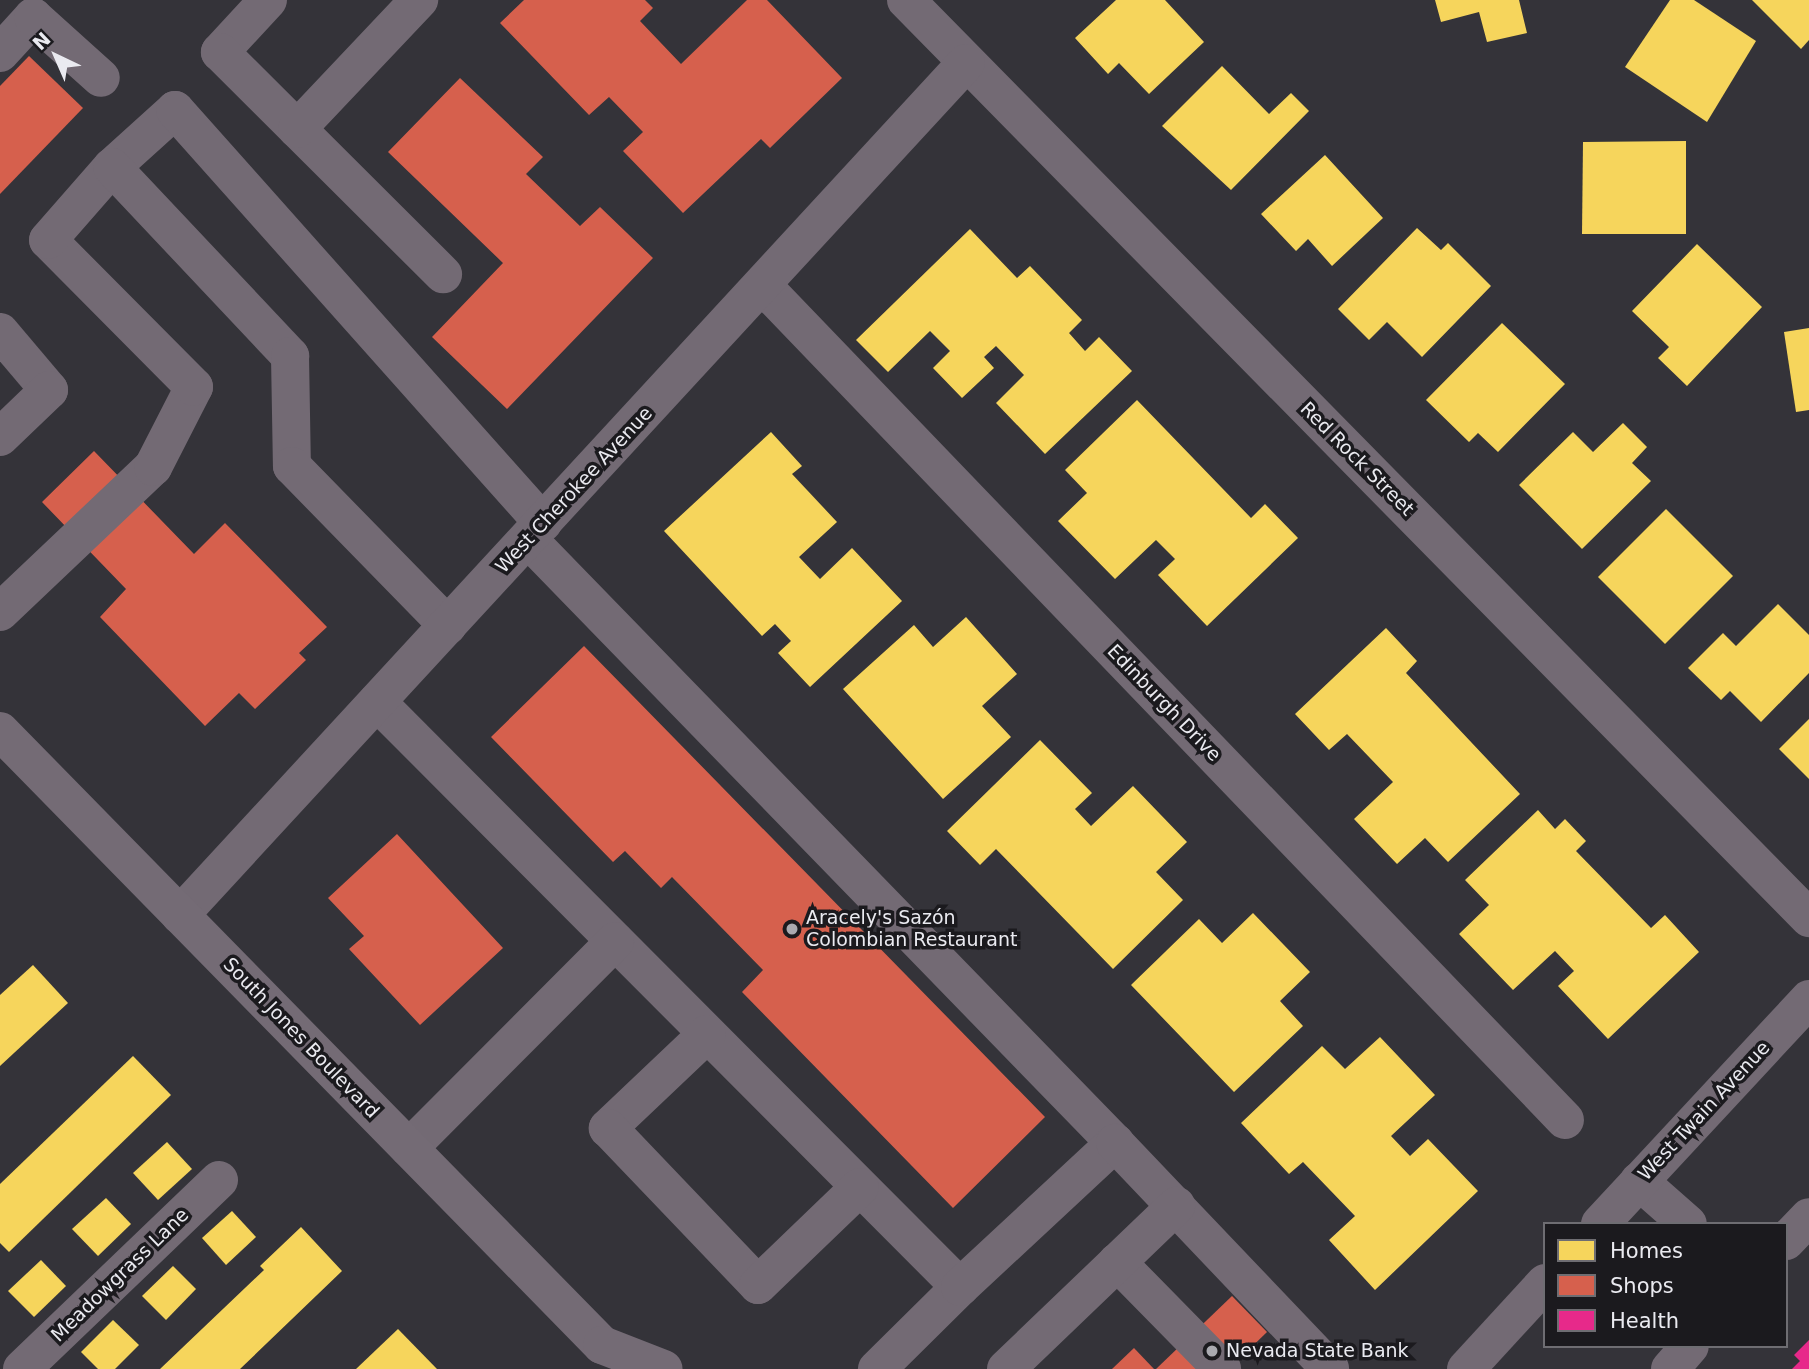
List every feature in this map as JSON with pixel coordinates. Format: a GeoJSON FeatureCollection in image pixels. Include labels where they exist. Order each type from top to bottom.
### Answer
{"type":"FeatureCollection","features":[{"type":"Feature","properties":{"kind":"main road","name":"South Jones Boulevard"},"geometry":{"type":"LineString","coordinates":[[0,732],[409,1148],[606,1357],[663,1369]]}},
{"type":"Feature","properties":{"kind":"street"},"geometry":{"type":"LineString","coordinates":[[268,0],[220,52],[443,274]]}},
{"type":"Feature","properties":{"kind":"street"},"geometry":{"type":"LineString","coordinates":[[297,129],[419,0]]}},
{"type":"Feature","properties":{"kind":"street","name":"Red Rock Street"},"geometry":{"type":"LineString","coordinates":[[906,0],[1809,918]]}},
{"type":"Feature","properties":{"kind":"street"},"geometry":{"type":"LineString","coordinates":[[0,53],[33,17],[101,78]]}},
{"type":"Feature","properties":{"kind":"street","name":"West Cherokee Avenue"},"geometry":{"type":"LineString","coordinates":[[180,915],[966,63]]}},
{"type":"Feature","properties":{"kind":"street"},"geometry":{"type":"LineString","coordinates":[[0,612],[153,467],[194,387],[48,240],[111,167],[175,110],[535,531],[1330,1369]]}},
{"type":"Feature","properties":{"kind":"street"},"geometry":{"type":"LineString","coordinates":[[111,167],[290,356],[292,466],[448,626]]}},
{"type":"Feature","properties":{"kind":"street","name":"Edinburgh Drive"},"geometry":{"type":"LineString","coordinates":[[763,286],[1565,1120]]}},
{"type":"Feature","properties":{"kind":"street"},"geometry":{"type":"LineString","coordinates":[[0,332],[48,390],[0,438]]}},
{"type":"Feature","properties":{"kind":"street"},"geometry":{"type":"LineString","coordinates":[[377,702],[960,1287]]}},
{"type":"Feature","properties":{"kind":"street"},"geometry":{"type":"LineString","coordinates":[[409,1148],[615,941]]}},
{"type":"Feature","properties":{"kind":"street","name":"West Twain Avenue"},"geometry":{"type":"LineString","coordinates":[[1602,1222],[1809,999]]}},
{"type":"Feature","properties":{"kind":"street"},"geometry":{"type":"LineString","coordinates":[[707,1034],[608,1128],[758,1285],[860,1186]]}},
{"type":"Feature","properties":{"kind":"street"},"geometry":{"type":"LineString","coordinates":[[877,1369],[960,1287],[1115,1143]]}},
{"type":"Feature","properties":{"kind":"street","name":"Meadowgrass Lane"},"geometry":{"type":"LineString","coordinates":[[22,1369],[219,1180]]}},
{"type":"Feature","properties":{"kind":"street"},"geometry":{"type":"LineString","coordinates":[[1639,1181],[1686,1222]]}},
{"type":"Feature","properties":{"kind":"street"},"geometry":{"type":"LineString","coordinates":[[1006,1369],[1175,1206]]}},
{"type":"Feature","properties":{"kind":"street"},"geometry":{"type":"LineString","coordinates":[[1788,1239],[1809,1217]]}},
{"type":"Feature","properties":{"kind":"street"},"geometry":{"type":"LineString","coordinates":[[1117,1262],[1222,1369]]}},
{"type":"Feature","properties":{"kind":"street"},"geometry":{"type":"LineString","coordinates":[[1466,1369],[1543,1285]]}},
{"type":"Feature","properties":{"kind":"street"},"geometry":{"type":"LineString","coordinates":[[1670,1369],[1688,1348]]}},
{"type":"Feature","properties":{"kind":"building: Homes"},"geometry":{"type":"Polygon","coordinates":[[[1116,0],[1165,0],[1204,42],[1149,94],[1119,63],[1108,74],[1075,38],[1116,0]]]}},
{"type":"Feature","properties":{"kind":"building: Homes"},"geometry":{"type":"Polygon","coordinates":[[[1435,0],[1519,0],[1527,33],[1487,42],[1479,12],[1441,22],[1435,0]]]}},
{"type":"Feature","properties":{"kind":"building: Homes"},"geometry":{"type":"Polygon","coordinates":[[[1670,0],[1694,0],[1756,41],[1707,122],[1625,67],[1670,0]]]}},
{"type":"Feature","properties":{"kind":"building: Homes"},"geometry":{"type":"Polygon","coordinates":[[[1752,0],[1809,0],[1809,40],[1801,49],[1752,0]]]}},
{"type":"Feature","properties":{"kind":"building: Homes"},"geometry":{"type":"Polygon","coordinates":[[[1222,66],[1269,114],[1291,93],[1309,111],[1231,190],[1162,126],[1222,66]]]}},
{"type":"Feature","properties":{"kind":"building: Homes"},"geometry":{"type":"Polygon","coordinates":[[[1686,141],[1686,234],[1582,234],[1583,142],[1686,141]]]}},
{"type":"Feature","properties":{"kind":"building: Homes"},"geometry":{"type":"Polygon","coordinates":[[[1325,155],[1383,218],[1332,266],[1308,239],[1296,251],[1261,214],[1325,155]]]}},
{"type":"Feature","properties":{"kind":"building: Homes"},"geometry":{"type":"Polygon","coordinates":[[[1417,228],[1441,250],[1448,243],[1491,286],[1422,357],[1387,322],[1369,340],[1338,309],[1417,228]]]}},
{"type":"Feature","properties":{"kind":"building: Homes"},"geometry":{"type":"Polygon","coordinates":[[[970,229],[1017,278],[1030,266],[1082,320],[1069,333],[1085,351],[1099,337],[1132,371],[1045,454],[996,403],[1024,375],[996,346],[984,357],[994,368],[962,398],[933,368],[950,351],[930,331],[888,372],[856,340],[970,229]]]}},
{"type":"Feature","properties":{"kind":"building: Homes"},"geometry":{"type":"Polygon","coordinates":[[[1697,244],[1762,307],[1687,386],[1658,358],[1669,347],[1632,311],[1697,244]]]}},
{"type":"Feature","properties":{"kind":"building: Homes"},"geometry":{"type":"Polygon","coordinates":[[[1502,323],[1565,384],[1498,452],[1478,433],[1469,442],[1426,400],[1502,323]]]}},
{"type":"Feature","properties":{"kind":"building: Homes"},"geometry":{"type":"Polygon","coordinates":[[[1809,328],[1809,410],[1796,412],[1784,332],[1809,328]]]}},
{"type":"Feature","properties":{"kind":"building: Homes"},"geometry":{"type":"Polygon","coordinates":[[[1137,400],[1251,518],[1265,504],[1298,538],[1207,626],[1158,575],[1175,559],[1156,540],[1115,579],[1058,521],[1087,493],[1065,470],[1137,400]]]}},
{"type":"Feature","properties":{"kind":"building: Homes"},"geometry":{"type":"Polygon","coordinates":[[[1623,423],[1647,447],[1632,463],[1651,481],[1582,549],[1519,485],[1573,432],[1593,452],[1623,423]]]}},
{"type":"Feature","properties":{"kind":"building: Homes"},"geometry":{"type":"Polygon","coordinates":[[[771,432],[802,466],[792,474],[837,522],[799,557],[820,579],[852,548],[902,601],[810,687],[778,653],[791,641],[775,624],[762,636],[664,531],[771,432]]]}},
{"type":"Feature","properties":{"kind":"building: Homes"},"geometry":{"type":"Polygon","coordinates":[[[1666,509],[1733,576],[1665,644],[1598,577],[1666,509]]]}},
{"type":"Feature","properties":{"kind":"building: Homes"},"geometry":{"type":"Polygon","coordinates":[[[1778,604],[1809,635],[1809,673],[1761,722],[1730,691],[1721,700],[1688,668],[1723,633],[1736,646],[1778,604]]]}},
{"type":"Feature","properties":{"kind":"building: Homes"},"geometry":{"type":"Polygon","coordinates":[[[966,617],[1017,674],[982,706],[1011,737],[943,799],[843,689],[914,625],[933,647],[966,617]]]}},
{"type":"Feature","properties":{"kind":"building: Homes"},"geometry":{"type":"Polygon","coordinates":[[[1386,628],[1417,661],[1406,673],[1520,794],[1448,862],[1425,838],[1397,864],[1354,819],[1393,782],[1347,734],[1329,750],[1295,714],[1386,628]]]}},
{"type":"Feature","properties":{"kind":"building: Homes"},"geometry":{"type":"Polygon","coordinates":[[[1809,719],[1809,779],[1779,749],[1809,719]]]}},
{"type":"Feature","properties":{"kind":"building: Homes"},"geometry":{"type":"Polygon","coordinates":[[[1040,740],[1092,793],[1075,809],[1091,826],[1133,786],[1187,842],[1156,872],[1183,900],[1113,969],[996,849],[980,865],[947,831],[1040,740]]]}},
{"type":"Feature","properties":{"kind":"building: Homes"},"geometry":{"type":"Polygon","coordinates":[[[1538,810],[1555,829],[1565,819],[1586,841],[1576,851],[1651,928],[1665,915],[1699,952],[1608,1039],[1558,986],[1574,971],[1555,951],[1513,990],[1459,934],[1489,905],[1465,880],[1538,810]]]}},
{"type":"Feature","properties":{"kind":"building: Homes"},"geometry":{"type":"Polygon","coordinates":[[[1253,913],[1310,972],[1280,1001],[1303,1026],[1234,1092],[1131,985],[1199,919],[1222,943],[1253,913]]]}},
{"type":"Feature","properties":{"kind":"building: Homes"},"geometry":{"type":"Polygon","coordinates":[[[33,965],[68,1003],[0,1066],[0,995],[33,965]]]}},
{"type":"Feature","properties":{"kind":"building: Homes"},"geometry":{"type":"Polygon","coordinates":[[[1380,1037],[1435,1095],[1391,1136],[1410,1156],[1428,1139],[1478,1191],[1375,1290],[1329,1240],[1355,1216],[1303,1162],[1289,1174],[1241,1123],[1322,1046],[1345,1069],[1380,1037]]]}},
{"type":"Feature","properties":{"kind":"building: Homes"},"geometry":{"type":"Polygon","coordinates":[[[133,1056],[171,1095],[9,1252],[0,1243],[0,1184],[133,1056]]]}},
{"type":"Feature","properties":{"kind":"building: Homes"},"geometry":{"type":"Polygon","coordinates":[[[167,1142],[192,1169],[158,1200],[133,1173],[167,1142]]]}},
{"type":"Feature","properties":{"kind":"building: Homes"},"geometry":{"type":"Polygon","coordinates":[[[106,1198],[131,1224],[98,1256],[72,1229],[106,1198]]]}},
{"type":"Feature","properties":{"kind":"building: Homes"},"geometry":{"type":"Polygon","coordinates":[[[232,1211],[256,1237],[226,1265],[202,1238],[232,1211]]]}},
{"type":"Feature","properties":{"kind":"building: Homes"},"geometry":{"type":"Polygon","coordinates":[[[301,1227],[342,1271],[240,1369],[160,1369],[264,1270],[260,1266],[301,1227]]]}},
{"type":"Feature","properties":{"kind":"building: Homes"},"geometry":{"type":"Polygon","coordinates":[[[41,1260],[66,1286],[34,1317],[8,1291],[41,1260]]]}},
{"type":"Feature","properties":{"kind":"building: Homes"},"geometry":{"type":"Polygon","coordinates":[[[173,1266],[196,1289],[166,1320],[142,1296],[173,1266]]]}},
{"type":"Feature","properties":{"kind":"building: Homes"},"geometry":{"type":"Polygon","coordinates":[[[113,1320],[139,1345],[115,1369],[98,1369],[81,1352],[113,1320]]]}},
{"type":"Feature","properties":{"kind":"building: Homes"},"geometry":{"type":"Polygon","coordinates":[[[398,1329],[437,1369],[356,1369],[398,1329]]]}},
{"type":"Feature","properties":{"kind":"building: Shops"},"geometry":{"type":"Polygon","coordinates":[[[524,0],[645,0],[653,8],[640,21],[681,64],[747,0],[767,0],[842,78],[770,148],[761,139],[683,213],[623,151],[643,132],[609,97],[589,115],[500,23],[524,0]]]}},
{"type":"Feature","properties":{"kind":"building: Shops"},"geometry":{"type":"Polygon","coordinates":[[[29,56],[83,108],[0,194],[0,86],[29,56]]]}},
{"type":"Feature","properties":{"kind":"building: Shops"},"geometry":{"type":"Polygon","coordinates":[[[460,78],[543,157],[526,174],[580,226],[600,207],[653,258],[507,409],[432,337],[503,263],[388,152],[460,78]]]}},
{"type":"Feature","properties":{"kind":"building: Shops"},"geometry":{"type":"Polygon","coordinates":[[[94,451],[194,554],[225,523],[327,627],[299,653],[306,660],[255,709],[239,693],[205,726],[100,617],[126,589],[42,502],[94,451]]]}},
{"type":"Feature","properties":{"kind":"building: Shops","name":"Aracely's Sazón Colombian Restaurant"},"geometry":{"type":"Polygon","coordinates":[[[584,646],[1045,1117],[953,1208],[742,992],[763,970],[672,877],[661,888],[625,851],[613,862],[491,737],[584,646]]]}},
{"type":"Feature","properties":{"kind":"building: Shops"},"geometry":{"type":"Polygon","coordinates":[[[397,834],[503,948],[420,1025],[349,949],[364,936],[328,898],[397,834]]]}},
{"type":"Feature","properties":{"kind":"building: Shops","name":"Nevada State Bank"},"geometry":{"type":"Polygon","coordinates":[[[1232,1296],[1267,1332],[1229,1369],[1156,1369],[1232,1296]]]}},
{"type":"Feature","properties":{"kind":"building: Shops"},"geometry":{"type":"Polygon","coordinates":[[[1134,1348],[1154,1369],[1112,1369],[1134,1348]]]}},
{"type":"Feature","properties":{"kind":"building: Health"},"geometry":{"type":"Polygon","coordinates":[[[1809,1340],[1809,1369],[1792,1369],[1800,1361],[1794,1355],[1809,1340]]]}},
{"type":"Feature","properties":{"kind":"place","name":"Aracely's Sazón Colombian Restaurant"},"geometry":{"type":"Point","coordinates":[792,929]}},
{"type":"Feature","properties":{"kind":"place","name":"Nevada State Bank"},"geometry":{"type":"Point","coordinates":[1212,1351]}}]}
